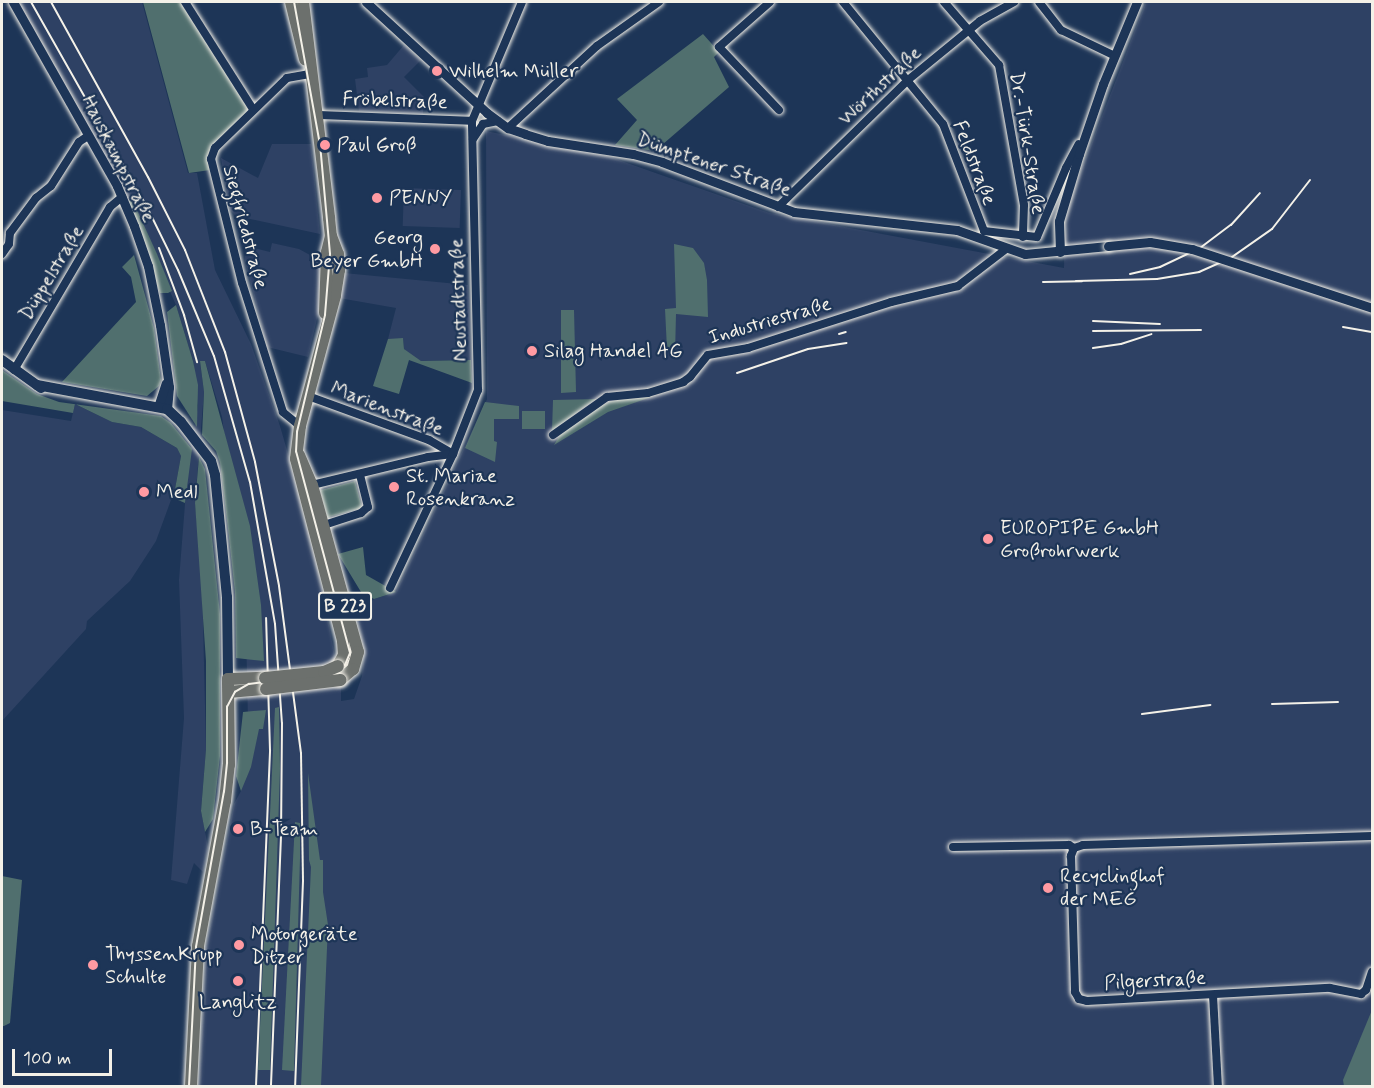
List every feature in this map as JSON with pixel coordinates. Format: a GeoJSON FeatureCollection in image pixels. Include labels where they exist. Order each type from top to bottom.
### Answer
{"type":"FeatureCollection","features":[{"type":"Feature","properties":{"kind":"main road","name":"B 223"},"geometry":{"type":"LineString","coordinates":[[266,684],[324,672],[338,666],[344,655],[344,641],[297,469],[295,423],[308,396],[335,296],[339,270],[338,254],[332,236],[310,74],[291,2]]}},
{"type":"Feature","properties":{"kind":"main road","name":"B 223"},"geometry":{"type":"LineString","coordinates":[[303,2],[309,35],[310,74]]}},
{"type":"Feature","properties":{"kind":"main road"},"geometry":{"type":"LineString","coordinates":[[2,360],[45,391],[63,396],[163,408],[181,422],[214,468],[227,597],[229,765],[225,801],[198,946],[190,1086]]}},
{"type":"Feature","properties":{"kind":"main road","name":"B 223"},"geometry":{"type":"LineString","coordinates":[[228,686],[340,680],[353,669],[358,652],[321,526],[312,485],[298,454]]}},
{"type":"Feature","properties":{"kind":"street","name":"Hauskampstraße"},"geometry":{"type":"LineString","coordinates":[[13,2],[122,197],[148,266],[169,387],[163,408]]}},
{"type":"Feature","properties":{"kind":"street"},"geometry":{"type":"LineString","coordinates":[[185,2],[253,109]]}},
{"type":"Feature","properties":{"kind":"street","name":"Dümptener Straße"},"geometry":{"type":"LineString","coordinates":[[366,2],[498,122],[508,128],[548,141],[633,154],[662,162],[794,212],[957,230],[1006,249],[1031,254],[1133,243],[1171,244],[1372,308]]}},
{"type":"Feature","properties":{"kind":"street","name":"Neustadtstraße"},"geometry":{"type":"LineString","coordinates":[[390,588],[453,454],[478,390],[472,121],[522,2]]}},
{"type":"Feature","properties":{"kind":"street"},"geometry":{"type":"LineString","coordinates":[[508,128],[597,46],[659,2]]}},
{"type":"Feature","properties":{"kind":"street"},"geometry":{"type":"LineString","coordinates":[[770,2],[719,47],[779,110]]}},
{"type":"Feature","properties":{"kind":"street","name":"Feldstraße"},"geometry":{"type":"LineString","coordinates":[[843,2],[943,124],[981,226],[988,232],[1023,237]]}},
{"type":"Feature","properties":{"kind":"street","name":"Dr.-Türk-Straße"},"geometry":{"type":"LineString","coordinates":[[944,2],[994,58],[1001,73],[1024,205],[1023,237]]}},
{"type":"Feature","properties":{"kind":"street","name":"Wörthstraße"},"geometry":{"type":"LineString","coordinates":[[778,207],[908,80],[970,29],[1014,2]]}},
{"type":"Feature","properties":{"kind":"street"},"geometry":{"type":"LineString","coordinates":[[1039,2],[1061,30],[1115,56]]}},
{"type":"Feature","properties":{"kind":"street"},"geometry":{"type":"LineString","coordinates":[[1060,252],[1059,221],[1086,132],[1137,2]]}},
{"type":"Feature","properties":{"kind":"street","name":"Siegfriedstraße"},"geometry":{"type":"LineString","coordinates":[[295,423],[283,412],[242,283],[211,166],[215,148],[251,115],[253,109],[287,78],[310,74]]}},
{"type":"Feature","properties":{"kind":"street","name":"Fröbelstraße"},"geometry":{"type":"LineString","coordinates":[[317,115],[472,121]]}},
{"type":"Feature","properties":{"kind":"street"},"geometry":{"type":"LineString","coordinates":[[471,143],[483,124],[498,122]]}},
{"type":"Feature","properties":{"kind":"street"},"geometry":{"type":"LineString","coordinates":[[1023,237],[1032,238],[1040,233],[1065,168],[1086,132]]}},
{"type":"Feature","properties":{"kind":"street"},"geometry":{"type":"LineString","coordinates":[[2,254],[9,244],[10,233],[32,204],[51,186],[79,142],[88,136]]}},
{"type":"Feature","properties":{"kind":"street","name":"Düppelstraße"},"geometry":{"type":"LineString","coordinates":[[14,370],[110,207],[122,197]]}},
{"type":"Feature","properties":{"kind":"street","name":"Industriestraße"},"geometry":{"type":"LineString","coordinates":[[552,435],[607,396],[648,393],[683,382],[708,355],[748,348],[891,302],[958,286],[1006,249]]}},
{"type":"Feature","properties":{"kind":"street","name":"Marienstraße"},"geometry":{"type":"LineString","coordinates":[[308,396],[429,440],[453,454]]}},
{"type":"Feature","properties":{"kind":"street"},"geometry":{"type":"LineString","coordinates":[[428,457],[429,440]]}},
{"type":"Feature","properties":{"kind":"street"},"geometry":{"type":"LineString","coordinates":[[312,485],[428,457],[453,454]]}},
{"type":"Feature","properties":{"kind":"street"},"geometry":{"type":"LineString","coordinates":[[321,526],[361,513],[368,507],[360,474]]}},
{"type":"Feature","properties":{"kind":"street"},"geometry":{"type":"LineString","coordinates":[[953,847],[1069,845],[1074,848],[1083,845],[1372,836]]}},
{"type":"Feature","properties":{"kind":"street","name":"Pilgerstraße"},"geometry":{"type":"LineString","coordinates":[[1074,848],[1071,867],[1075,992],[1079,999],[1087,1001],[1330,988],[1360,994],[1366,990],[1372,972]]}},
{"type":"Feature","properties":{"kind":"street"},"geometry":{"type":"LineString","coordinates":[[1213,995],[1218,1086]]}},
{"type":"Feature","properties":{"kind":"shaded area"},"geometry":{"type":"Polygon","coordinates":[[[16,2],[142,2],[188,173],[197,173],[215,270],[251,344],[280,426],[312,537],[341,688],[341,701],[354,699],[362,676],[364,651],[356,615],[374,599],[396,592],[487,399],[486,131],[610,157],[770,213],[1064,268],[1065,212],[1146,2],[1372,2],[1372,1086],[199,1086],[206,947],[234,804],[241,791],[237,770],[248,722],[245,587],[222,417],[205,361],[200,361],[204,392],[195,503],[202,578],[206,749],[201,811],[208,847],[203,872],[194,863],[187,884],[171,880],[184,718],[179,580],[188,466],[198,406],[193,361],[176,305],[129,201],[16,2]]]}},
{"type":"Feature","properties":{"kind":"shaded area"},"geometry":{"type":"Polygon","coordinates":[[[404,45],[421,60],[404,77],[424,97],[423,114],[359,111],[355,79],[368,77],[367,68],[387,65],[404,45]]]}},
{"type":"Feature","properties":{"kind":"shaded area"},"geometry":{"type":"Polygon","coordinates":[[[272,144],[311,144],[320,234],[236,216],[230,210],[221,158],[258,178],[272,144]]]}},
{"type":"Feature","properties":{"kind":"shaded area"},"geometry":{"type":"Polygon","coordinates":[[[404,188],[461,190],[460,228],[403,226],[404,188]]]}},
{"type":"Feature","properties":{"kind":"shaded area"},"geometry":{"type":"Polygon","coordinates":[[[272,243],[299,249],[310,255],[309,261],[322,262],[319,311],[308,357],[267,347],[245,260],[246,246],[270,252],[272,243]]]}},
{"type":"Feature","properties":{"kind":"shaded area"},"geometry":{"type":"Polygon","coordinates":[[[344,273],[468,285],[471,360],[421,361],[412,357],[404,349],[403,339],[388,339],[396,308],[339,298],[344,273]]]}},
{"type":"Feature","properties":{"kind":"shaded area"},"geometry":{"type":"Polygon","coordinates":[[[75,404],[112,422],[141,427],[177,448],[181,456],[175,489],[156,541],[130,581],[87,621],[86,629],[2,721],[2,410],[71,421],[75,404]]]}},
{"type":"Feature","properties":{"kind":"green space"},"geometry":{"type":"Polygon","coordinates":[[[143,2],[181,2],[251,109],[210,159],[210,170],[189,173],[143,2]]]}},
{"type":"Feature","properties":{"kind":"green space"},"geometry":{"type":"Polygon","coordinates":[[[703,34],[719,52],[714,57],[729,87],[655,151],[615,145],[637,120],[617,99],[703,34]]]}},
{"type":"Feature","properties":{"kind":"green space"},"geometry":{"type":"Polygon","coordinates":[[[131,197],[172,291],[168,293],[160,293],[129,201],[131,197]]]}},
{"type":"Feature","properties":{"kind":"green space"},"geometry":{"type":"Polygon","coordinates":[[[674,244],[693,248],[704,263],[708,317],[676,314],[675,355],[672,356],[667,349],[665,309],[676,308],[674,244]]]}},
{"type":"Feature","properties":{"kind":"green space"},"geometry":{"type":"Polygon","coordinates":[[[134,255],[154,328],[161,380],[159,386],[147,396],[62,382],[136,302],[131,277],[122,267],[134,255]]]}},
{"type":"Feature","properties":{"kind":"green space"},"geometry":{"type":"Polygon","coordinates":[[[176,305],[198,385],[197,427],[177,396],[167,312],[176,305]]]}},
{"type":"Feature","properties":{"kind":"green space"},"geometry":{"type":"Polygon","coordinates":[[[561,310],[574,310],[576,392],[561,393],[561,310]]]}},
{"type":"Feature","properties":{"kind":"green space"},"geometry":{"type":"Polygon","coordinates":[[[403,338],[404,349],[421,361],[471,360],[472,383],[409,360],[399,394],[373,386],[388,339],[403,338]]]}},
{"type":"Feature","properties":{"kind":"green space"},"geometry":{"type":"Polygon","coordinates":[[[200,361],[205,361],[250,526],[261,605],[264,661],[236,658],[235,593],[220,463],[216,451],[202,435],[204,392],[200,361]]]}},
{"type":"Feature","properties":{"kind":"green space"},"geometry":{"type":"Polygon","coordinates":[[[2,370],[37,394],[59,402],[75,404],[73,413],[2,401],[2,370]]]}},
{"type":"Feature","properties":{"kind":"green space"},"geometry":{"type":"Polygon","coordinates":[[[654,396],[608,412],[554,445],[561,433],[602,405],[616,399],[654,396]]]}},
{"type":"Feature","properties":{"kind":"green space"},"geometry":{"type":"Polygon","coordinates":[[[598,399],[593,401],[552,431],[553,400],[598,399]]]}},
{"type":"Feature","properties":{"kind":"green space"},"geometry":{"type":"Polygon","coordinates":[[[485,402],[519,406],[519,419],[494,419],[494,441],[497,442],[495,462],[465,448],[485,402]]]}},
{"type":"Feature","properties":{"kind":"green space"},"geometry":{"type":"Polygon","coordinates":[[[76,404],[161,416],[171,423],[192,449],[185,503],[178,500],[175,489],[181,456],[177,448],[141,427],[112,422],[76,404]]]}},
{"type":"Feature","properties":{"kind":"green space"},"geometry":{"type":"Polygon","coordinates":[[[522,411],[545,411],[545,429],[522,429],[522,411]]]}},
{"type":"Feature","properties":{"kind":"green space"},"geometry":{"type":"Polygon","coordinates":[[[199,457],[205,469],[220,614],[220,756],[213,819],[205,832],[201,811],[206,749],[206,661],[195,503],[199,457]]]}},
{"type":"Feature","properties":{"kind":"green space"},"geometry":{"type":"Polygon","coordinates":[[[355,481],[362,508],[327,517],[320,490],[355,481]]]}},
{"type":"Feature","properties":{"kind":"green space"},"geometry":{"type":"Polygon","coordinates":[[[363,547],[366,575],[396,592],[374,599],[361,592],[338,554],[363,547]]]}},
{"type":"Feature","properties":{"kind":"green space"},"geometry":{"type":"Polygon","coordinates":[[[279,707],[280,769],[270,1070],[258,1070],[275,708],[279,707]]]}},
{"type":"Feature","properties":{"kind":"green space"},"geometry":{"type":"Polygon","coordinates":[[[266,710],[263,729],[259,729],[251,767],[241,791],[236,776],[243,712],[266,710]]]}},
{"type":"Feature","properties":{"kind":"green space"},"geometry":{"type":"Polygon","coordinates":[[[308,773],[320,860],[323,860],[323,892],[328,925],[321,1086],[301,1086],[311,867],[308,773]]]}},
{"type":"Feature","properties":{"kind":"green space"},"geometry":{"type":"Polygon","coordinates":[[[295,822],[300,823],[300,858],[294,1071],[282,1070],[295,822]]]}},
{"type":"Feature","properties":{"kind":"green space"},"geometry":{"type":"Polygon","coordinates":[[[2,876],[22,880],[10,1023],[4,1026],[2,1026],[2,876]]]}},
{"type":"Feature","properties":{"kind":"green space"},"geometry":{"type":"Polygon","coordinates":[[[1372,1010],[1372,1085],[1344,1086],[1343,1080],[1372,1010]]]}},
{"type":"Feature","properties":{"kind":"tram line"},"geometry":{"type":"LineString","coordinates":[[189,1086],[196,947],[224,792],[227,763],[227,707],[235,692],[249,684],[335,673],[345,665],[350,653],[296,452],[297,432],[325,315],[330,254],[320,145],[294,2]]}},
{"type":"Feature","properties":{"kind":"railway"},"geometry":{"type":"LineString","coordinates":[[31,2],[146,205],[178,270],[214,356],[250,482],[275,624],[282,723],[281,836],[271,1086]]}},
{"type":"Feature","properties":{"kind":"railway"},"geometry":{"type":"LineString","coordinates":[[51,2],[148,177],[185,250],[225,352],[255,462],[279,586],[301,753],[303,881],[295,1086]]}},
{"type":"Feature","properties":{"kind":"railway"},"geometry":{"type":"LineString","coordinates":[[1076,281],[1157,279],[1199,272],[1232,257],[1272,229],[1310,180]]}},
{"type":"Feature","properties":{"kind":"railway"},"geometry":{"type":"LineString","coordinates":[[1130,274],[1160,267],[1200,248],[1231,225],[1260,193]]}},
{"type":"Feature","properties":{"kind":"railway"},"geometry":{"type":"LineString","coordinates":[[159,248],[184,315],[197,362]]}},
{"type":"Feature","properties":{"kind":"railway"},"geometry":{"type":"LineString","coordinates":[[1043,282],[1082,281]]}},
{"type":"Feature","properties":{"kind":"railway"},"geometry":{"type":"LineString","coordinates":[[1093,321],[1160,324]]}},
{"type":"Feature","properties":{"kind":"railway"},"geometry":{"type":"LineString","coordinates":[[1343,327],[1372,332]]}},
{"type":"Feature","properties":{"kind":"railway"},"geometry":{"type":"LineString","coordinates":[[1093,331],[1201,330]]}},
{"type":"Feature","properties":{"kind":"railway"},"geometry":{"type":"LineString","coordinates":[[839,334],[846,332]]}},
{"type":"Feature","properties":{"kind":"railway"},"geometry":{"type":"LineString","coordinates":[[1093,348],[1121,344],[1151,334]]}},
{"type":"Feature","properties":{"kind":"railway"},"geometry":{"type":"LineString","coordinates":[[737,373],[808,349],[847,343]]}},
{"type":"Feature","properties":{"kind":"railway"},"geometry":{"type":"LineString","coordinates":[[256,1086],[270,750],[266,618]]}},
{"type":"Feature","properties":{"kind":"railway"},"geometry":{"type":"LineString","coordinates":[[1272,704],[1338,702]]}},
{"type":"Feature","properties":{"kind":"railway"},"geometry":{"type":"LineString","coordinates":[[1142,714],[1210,705]]}},
{"type":"Feature","properties":{"kind":"place","name":"Wilhelm Müller"},"geometry":{"type":"Point","coordinates":[437,71]}},
{"type":"Feature","properties":{"kind":"place","name":"Paul Groß"},"geometry":{"type":"Point","coordinates":[325,145]}},
{"type":"Feature","properties":{"kind":"place","name":"PENNY"},"geometry":{"type":"Point","coordinates":[377,198]}},
{"type":"Feature","properties":{"kind":"place","name":"Georg Beyer GmbH"},"geometry":{"type":"Point","coordinates":[435,249]}},
{"type":"Feature","properties":{"kind":"place","name":"Silag Handel AG"},"geometry":{"type":"Point","coordinates":[532,351]}},
{"type":"Feature","properties":{"kind":"place","name":"St. Mariae Rosenkranz"},"geometry":{"type":"Point","coordinates":[394,487]}},
{"type":"Feature","properties":{"kind":"place","name":"Medl"},"geometry":{"type":"Point","coordinates":[144,492]}},
{"type":"Feature","properties":{"kind":"place","name":"EUROPIPE GmbH Großrohrwerk"},"geometry":{"type":"Point","coordinates":[988,539]}},
{"type":"Feature","properties":{"kind":"place","name":"B-Team"},"geometry":{"type":"Point","coordinates":[238,829]}},
{"type":"Feature","properties":{"kind":"place","name":"Recyclinghof der MEG"},"geometry":{"type":"Point","coordinates":[1048,888]}},
{"type":"Feature","properties":{"kind":"place","name":"Motorgeräte Ditzer"},"geometry":{"type":"Point","coordinates":[239,945]}},
{"type":"Feature","properties":{"kind":"place","name":"ThyssenKrupp Schulte"},"geometry":{"type":"Point","coordinates":[93,965]}},
{"type":"Feature","properties":{"kind":"place","name":"Langlitz"},"geometry":{"type":"Point","coordinates":[238,981]}}]}
